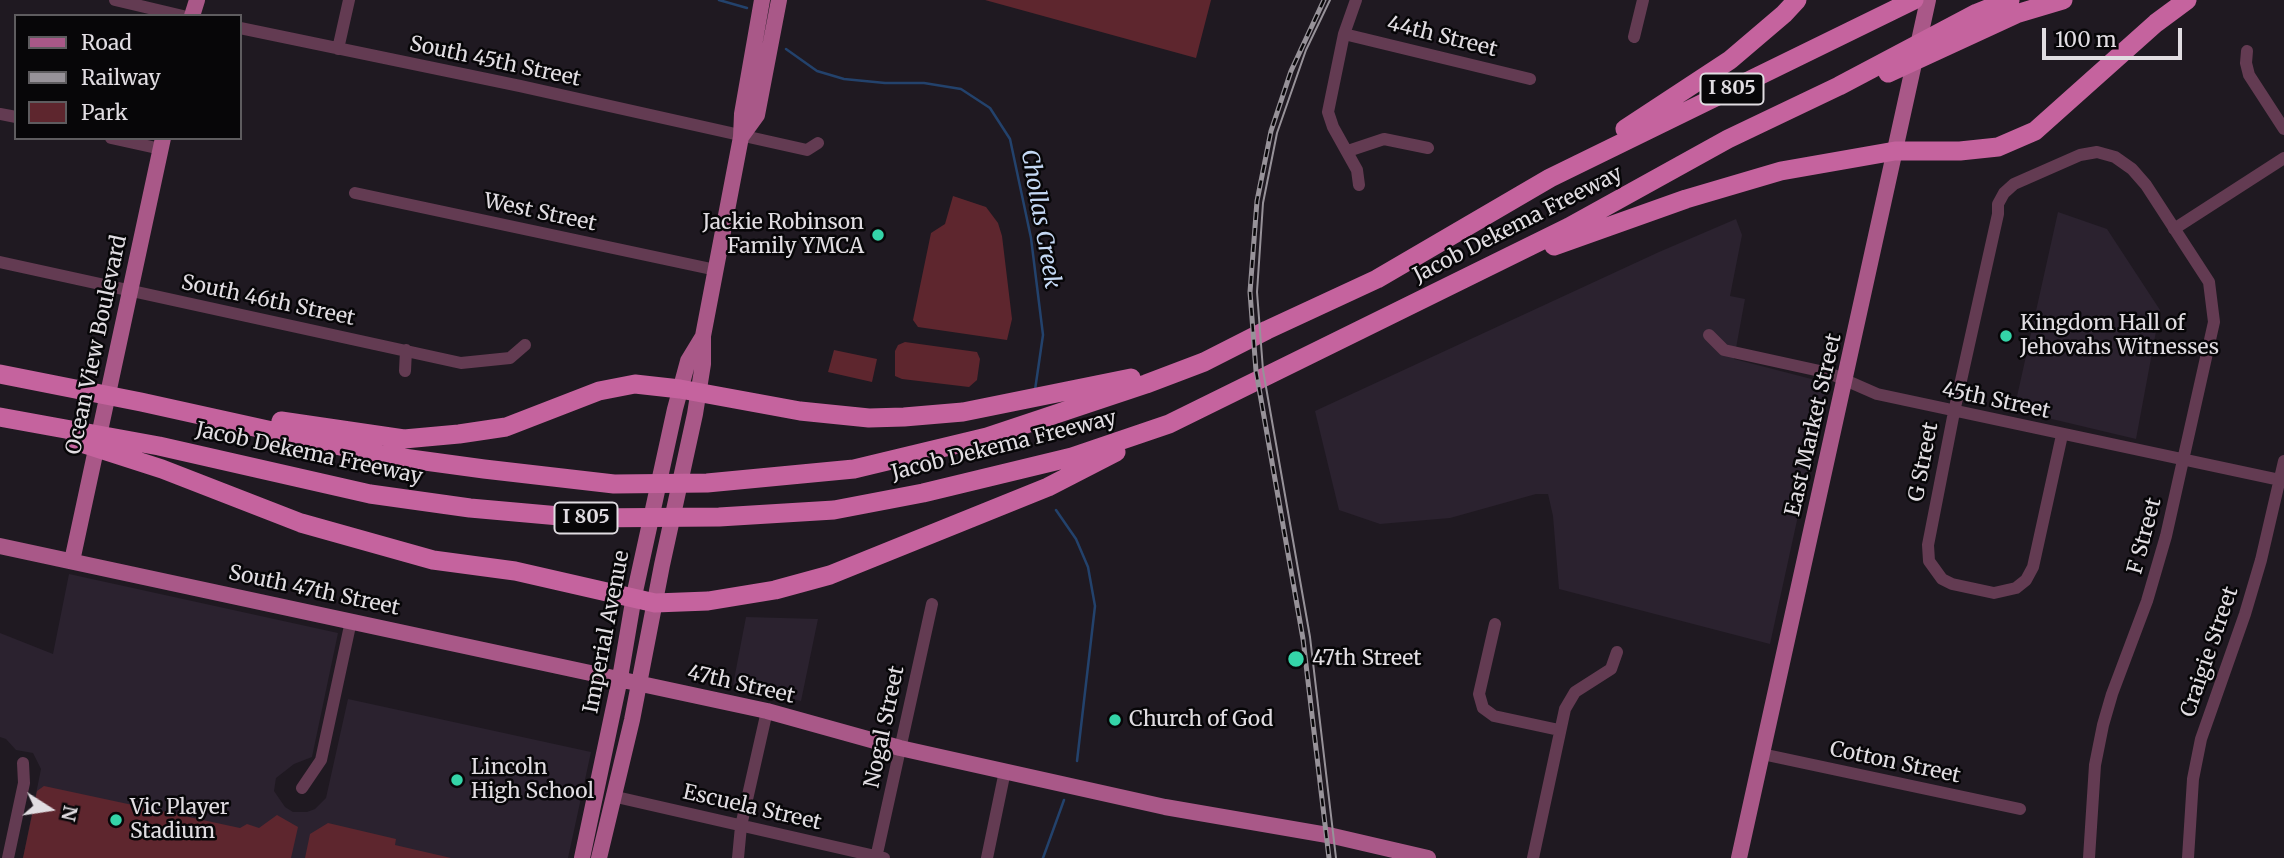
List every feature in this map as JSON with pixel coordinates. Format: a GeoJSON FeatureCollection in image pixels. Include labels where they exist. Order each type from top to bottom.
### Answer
{"type":"FeatureCollection","features":[{"type":"Feature","properties":{"kind":"highway"},"geometry":{"type":"LineString","coordinates":[[1550,177],[1730,60],[1797,0]]}},
{"type":"Feature","properties":{"kind":"highway","name":"Jacob Dekema Freeway"},"geometry":{"type":"LineString","coordinates":[[0,374],[381,455],[614,484],[708,483],[854,469],[987,437],[1204,362],[1377,279],[1550,177],[1914,0]]}},
{"type":"Feature","properties":{"kind":"highway","name":"Jacob Dekema Freeway"},"geometry":{"type":"LineString","coordinates":[[0,417],[159,446],[370,494],[470,508],[582,518],[719,517],[834,510],[923,493],[1072,457],[1169,424],[1569,227],[1728,139],[1839,86],[1978,13],[2010,0]]}},
{"type":"Feature","properties":{"kind":"highway"},"geometry":{"type":"LineString","coordinates":[[1728,139],[1853,90],[2015,14],[2063,0]]}},
{"type":"Feature","properties":{"kind":"highway"},"geometry":{"type":"LineString","coordinates":[[1456,282],[1697,195],[1780,171],[1895,151],[1960,151],[1998,147],[2035,131],[2156,23],[2187,0]]}},
{"type":"Feature","properties":{"kind":"highway"},"geometry":{"type":"LineString","coordinates":[[141,402],[404,439],[506,427],[599,391],[635,384],[811,412],[869,418],[904,417],[963,412],[1204,362]]}},
{"type":"Feature","properties":{"kind":"highway"},"geometry":{"type":"LineString","coordinates":[[0,417],[162,469],[301,523],[433,560],[515,571],[634,596],[655,603],[708,601],[775,590],[830,575],[1048,487],[1169,424]]}},
{"type":"Feature","properties":{"kind":"main road","name":"Imperial Avenue"},"geometry":{"type":"LineString","coordinates":[[582,858],[665,453],[689,391],[703,364],[703,336],[741,136],[742,114],[762,0]]}},
{"type":"Feature","properties":{"kind":"main road","name":"Imperial Avenue"},"geometry":{"type":"LineString","coordinates":[[741,136],[757,115],[779,0]]}},
{"type":"Feature","properties":{"kind":"main road","name":"East Market Street"},"geometry":{"type":"LineString","coordinates":[[1739,858],[1928,0]]}},
{"type":"Feature","properties":{"kind":"main road","name":"Ocean View Boulevard"},"geometry":{"type":"LineString","coordinates":[[72,561],[162,144]]}},
{"type":"Feature","properties":{"kind":"main road","name":"Imperial Avenue"},"geometry":{"type":"LineString","coordinates":[[599,858],[687,454],[689,391]]}},
{"type":"Feature","properties":{"kind":"main road","name":"South 47th Street"},"geometry":{"type":"LineString","coordinates":[[0,546],[620,678]]}},
{"type":"Feature","properties":{"kind":"main road","name":"47th Street"},"geometry":{"type":"LineString","coordinates":[[620,678],[767,711],[900,748],[1165,807],[1333,836],[1428,858]]}},
{"type":"Feature","properties":{"kind":"street"},"geometry":{"type":"LineString","coordinates":[[115,0],[174,14]]}},
{"type":"Feature","properties":{"kind":"street"},"geometry":{"type":"LineString","coordinates":[[338,49],[349,0]]}},
{"type":"Feature","properties":{"kind":"street"},"geometry":{"type":"LineString","coordinates":[[1356,0],[1344,34],[1328,112],[1333,127],[1357,170],[1359,186]]}},
{"type":"Feature","properties":{"kind":"street"},"geometry":{"type":"LineString","coordinates":[[1634,37],[1643,0]]}},
{"type":"Feature","properties":{"kind":"street","name":"South 45th Street"},"geometry":{"type":"LineString","coordinates":[[242,28],[520,86],[807,150],[818,143]]}},
{"type":"Feature","properties":{"kind":"street","name":"44th Street"},"geometry":{"type":"LineString","coordinates":[[1344,34],[1530,79]]}},
{"type":"Feature","properties":{"kind":"street"},"geometry":{"type":"LineString","coordinates":[[2247,51],[2249,75],[2284,129]]}},
{"type":"Feature","properties":{"kind":"street"},"geometry":{"type":"LineString","coordinates":[[1348,152],[1384,139],[1427,148]]}},
{"type":"Feature","properties":{"kind":"street"},"geometry":{"type":"LineString","coordinates":[[128,140],[162,144]]}},
{"type":"Feature","properties":{"kind":"street","name":"G Street"},"geometry":{"type":"LineString","coordinates":[[2062,435],[2033,567],[2026,580],[2016,588],[1994,593],[1952,584],[1942,579],[1929,561],[1928,545],[1998,204],[2004,193],[2014,184],[2080,155],[2097,152],[2115,157],[2132,169],[2147,185],[2174,229]]}},
{"type":"Feature","properties":{"kind":"street"},"geometry":{"type":"LineString","coordinates":[[2174,229],[2284,158]]}},
{"type":"Feature","properties":{"kind":"street","name":"West Street"},"geometry":{"type":"LineString","coordinates":[[355,193],[716,270]]}},
{"type":"Feature","properties":{"kind":"street","name":"F Street"},"geometry":{"type":"LineString","coordinates":[[2089,858],[2095,765],[2103,725],[2157,569],[2214,322],[2209,282],[2174,229]]}},
{"type":"Feature","properties":{"kind":"street","name":"South 46th Street"},"geometry":{"type":"LineString","coordinates":[[0,261],[461,363],[510,358],[525,345]]}},
{"type":"Feature","properties":{"kind":"street","name":"45th Street"},"geometry":{"type":"LineString","coordinates":[[1709,335],[1724,350],[1829,373],[1877,394],[2282,480]]}},
{"type":"Feature","properties":{"kind":"street"},"geometry":{"type":"LineString","coordinates":[[405,350],[405,371]]}},
{"type":"Feature","properties":{"kind":"street","name":"Craigie Street"},"geometry":{"type":"LineString","coordinates":[[2188,858],[2193,779],[2201,739],[2245,614],[2282,480],[2284,461]]}},
{"type":"Feature","properties":{"kind":"street","name":"Nogal Street"},"geometry":{"type":"LineString","coordinates":[[879,857],[932,604]]}},
{"type":"Feature","properties":{"kind":"street"},"geometry":{"type":"LineString","coordinates":[[302,788],[321,760],[351,621]]}},
{"type":"Feature","properties":{"kind":"street"},"geometry":{"type":"LineString","coordinates":[[1495,624],[1479,694],[1483,708],[1494,716],[1559,730]]}},
{"type":"Feature","properties":{"kind":"street"},"geometry":{"type":"LineString","coordinates":[[1534,858],[1564,709],[1575,692],[1611,670],[1618,652]]}},
{"type":"Feature","properties":{"kind":"street"},"geometry":{"type":"LineString","coordinates":[[738,858],[741,825],[767,711]]}},
{"type":"Feature","properties":{"kind":"street","name":"Cotton Street"},"geometry":{"type":"LineString","coordinates":[[1762,754],[2020,809]]}},
{"type":"Feature","properties":{"kind":"street"},"geometry":{"type":"LineString","coordinates":[[8,858],[24,783],[23,762]]}},
{"type":"Feature","properties":{"kind":"street"},"geometry":{"type":"LineString","coordinates":[[987,858],[1005,771]]}},
{"type":"Feature","properties":{"kind":"street","name":"Escuela Street"},"geometry":{"type":"LineString","coordinates":[[612,796],[879,857]]}},
{"type":"Feature","properties":{"kind":"shaded area"},"geometry":{"type":"Polygon","coordinates":[[[2058,212],[2107,229],[2160,310],[2136,439],[2014,410],[2058,212]]]}},
{"type":"Feature","properties":{"kind":"shaded area"},"geometry":{"type":"Polygon","coordinates":[[[1736,219],[1742,235],[1730,296],[1745,299],[1734,359],[1827,383],[1770,644],[1559,589],[1553,516],[1548,494],[1536,494],[1450,518],[1380,524],[1339,510],[1315,411],[1736,219]]]}},
{"type":"Feature","properties":{"kind":"shaded area"},"geometry":{"type":"Polygon","coordinates":[[[69,574],[338,633],[312,757],[294,764],[276,778],[274,791],[285,807],[293,812],[315,809],[326,798],[348,699],[591,752],[568,858],[23,858],[41,769],[33,753],[16,750],[6,739],[0,737],[0,633],[53,654],[69,574]]]}},
{"type":"Feature","properties":{"kind":"shaded area"},"geometry":{"type":"Polygon","coordinates":[[[746,617],[818,619],[801,701],[733,685],[746,617]]]}},
{"type":"Feature","properties":{"kind":"green space"},"geometry":{"type":"Polygon","coordinates":[[[985,0],[1211,0],[1196,58],[985,0]]]}},
{"type":"Feature","properties":{"kind":"green space"},"geometry":{"type":"Polygon","coordinates":[[[953,196],[986,207],[998,223],[1012,319],[1007,340],[918,327],[913,320],[931,233],[945,224],[953,196]]]}},
{"type":"Feature","properties":{"kind":"green space"},"geometry":{"type":"Polygon","coordinates":[[[905,342],[977,352],[980,359],[977,380],[969,387],[895,376],[895,351],[898,345],[905,342]]]}},
{"type":"Feature","properties":{"kind":"green space"},"geometry":{"type":"Polygon","coordinates":[[[834,350],[877,359],[872,382],[828,372],[834,350]]]}},
{"type":"Feature","properties":{"kind":"green space","name":"Vic Player Stadium"},"geometry":{"type":"Polygon","coordinates":[[[44,786],[240,828],[247,824],[259,828],[277,815],[298,827],[291,858],[23,858],[37,791],[44,786]]]}},
{"type":"Feature","properties":{"kind":"green space"},"geometry":{"type":"Polygon","coordinates":[[[328,823],[396,839],[395,845],[451,858],[305,858],[310,834],[328,823]]]}},
{"type":"Feature","properties":{"kind":"waterway"},"geometry":{"type":"LineString","coordinates":[[719,0],[747,8]]}},
{"type":"Feature","properties":{"kind":"waterway","name":"Chollas Creek"},"geometry":{"type":"LineString","coordinates":[[786,49],[817,71],[844,79],[924,83],[961,89],[990,108],[1010,139],[1031,238],[1043,335],[1035,390]]}},
{"type":"Feature","properties":{"kind":"waterway"},"geometry":{"type":"LineString","coordinates":[[1056,510],[1076,539],[1088,567],[1095,606],[1077,761]]}},
{"type":"Feature","properties":{"kind":"waterway","name":"Chollas Creek"},"geometry":{"type":"LineString","coordinates":[[1043,858],[1064,800]]}},
{"type":"Feature","properties":{"kind":"tram line"},"geometry":{"type":"LineString","coordinates":[[1330,0],[1306,50],[1277,133],[1263,203],[1257,292],[1263,370],[1310,637],[1336,858]]}},
{"type":"Feature","properties":{"kind":"railway"},"geometry":{"type":"LineString","coordinates":[[1324,0],[1291,71],[1271,131],[1257,201],[1250,292],[1256,371],[1303,639],[1329,858]]}},
{"type":"Feature","properties":{"kind":"place","name":"Jackie Robinson Family YMCA"},"geometry":{"type":"Point","coordinates":[878,235]}},
{"type":"Feature","properties":{"kind":"place","name":"Kingdom Hall of Jehovahs Witnesses"},"geometry":{"type":"Point","coordinates":[2006,336]}},
{"type":"Feature","properties":{"kind":"place","name":"47th Street"},"geometry":{"type":"Point","coordinates":[1296,659]}},
{"type":"Feature","properties":{"kind":"place","name":"Church of God"},"geometry":{"type":"Point","coordinates":[1115,720]}},
{"type":"Feature","properties":{"kind":"place","name":"Lincoln High School"},"geometry":{"type":"Point","coordinates":[457,780]}},
{"type":"Feature","properties":{"kind":"place","name":"Vic Player Stadium"},"geometry":{"type":"Point","coordinates":[116,820]}}]}
